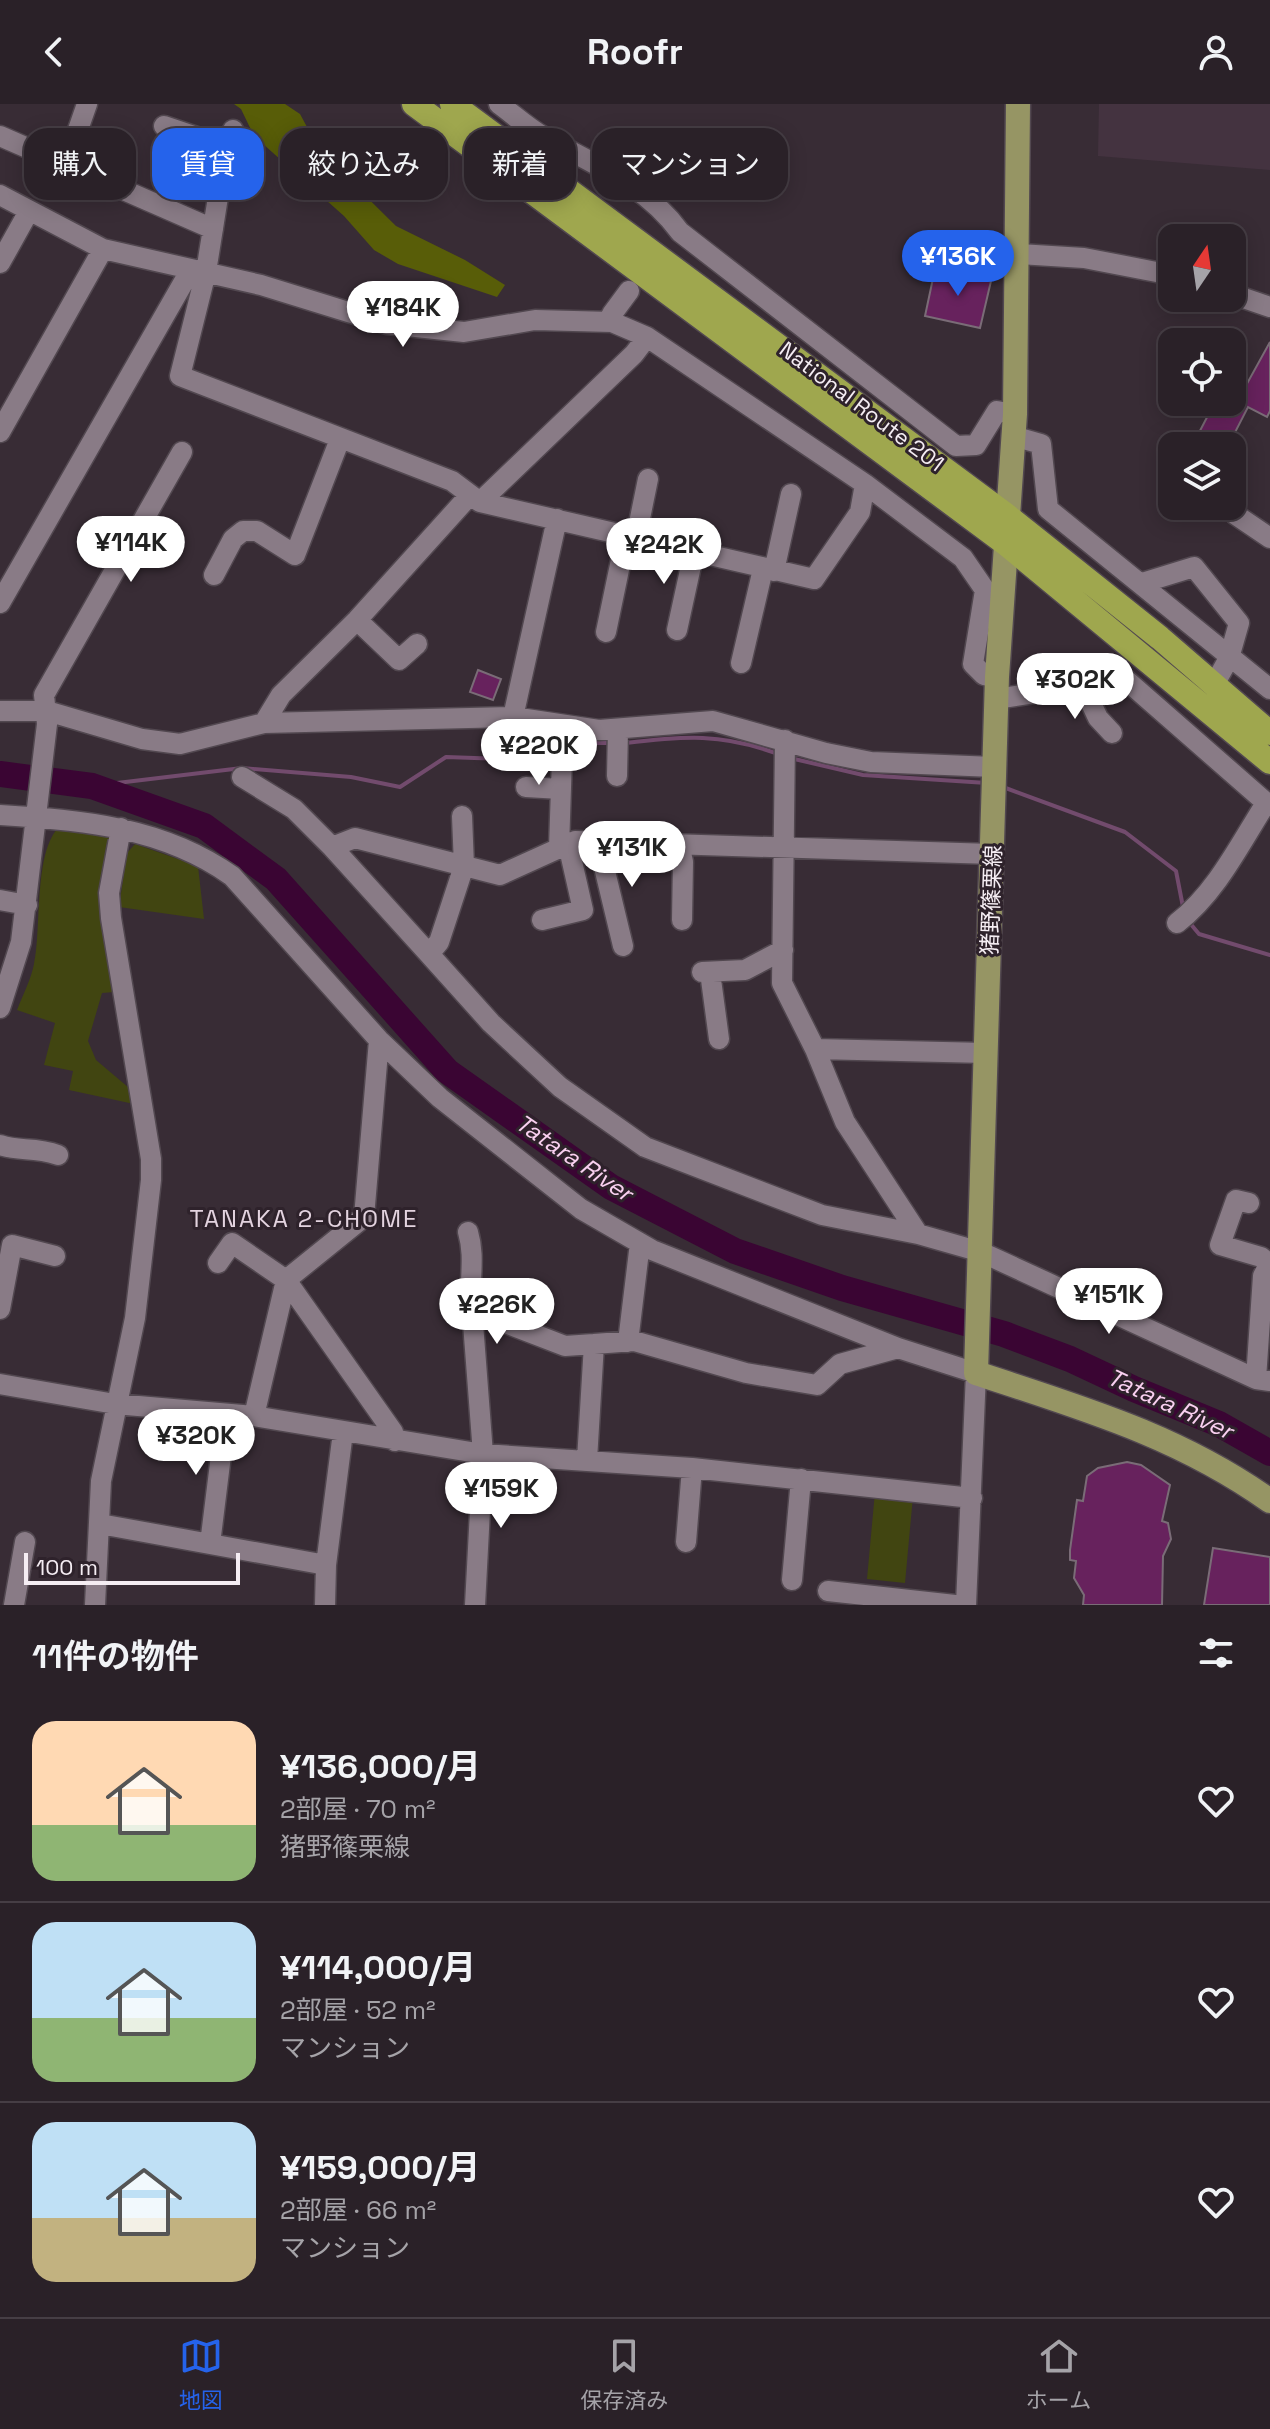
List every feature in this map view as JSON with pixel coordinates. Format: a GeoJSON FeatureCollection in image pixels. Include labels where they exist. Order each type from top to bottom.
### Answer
{"type":"FeatureCollection","features":[{"type":"Feature","properties":{"kind":"highway","name":"National Route 201"},"geometry":{"type":"LineString","coordinates":[[414,104],[1208,695],[1270,733]]}},
{"type":"Feature","properties":{"kind":"highway","name":"National Route 201"},"geometry":{"type":"LineString","coordinates":[[452,104],[1006,515],[1208,695],[1270,762]]}},
{"type":"Feature","properties":{"kind":"main road","name":"猪野篠栗線"},"geometry":{"type":"LineString","coordinates":[[976,1369],[997,688],[1014,425],[1019,254],[1018,104]]}},
{"type":"Feature","properties":{"kind":"main road"},"geometry":{"type":"LineString","coordinates":[[976,1369],[1159,1436],[1234,1476],[1270,1501]]}},
{"type":"Feature","properties":{"kind":"street"},"geometry":{"type":"LineString","coordinates":[[79,128],[87,104]]}},
{"type":"Feature","properties":{"kind":"street"},"geometry":{"type":"LineString","coordinates":[[499,104],[540,135],[628,181],[668,214],[676,238],[956,446],[976,445],[997,411],[1041,444],[1048,509],[1270,689]]}},
{"type":"Feature","properties":{"kind":"street"},"geometry":{"type":"LineString","coordinates":[[164,126],[229,139],[213,229],[198,272],[180,376],[452,481],[475,499],[814,579],[860,512],[865,484]]}},
{"type":"Feature","properties":{"kind":"street"},"geometry":{"type":"LineString","coordinates":[[0,136],[24,146]]}},
{"type":"Feature","properties":{"kind":"street"},"geometry":{"type":"LineString","coordinates":[[0,195],[103,249],[387,324],[464,332],[535,320],[612,322],[647,337],[865,484],[963,558],[985,590],[973,664],[997,688],[1082,684],[1108,677],[1125,679],[1268,804],[1222,874],[1191,913],[1177,923]]}},
{"type":"Feature","properties":{"kind":"street"},"geometry":{"type":"LineString","coordinates":[[136,195],[213,229]]}},
{"type":"Feature","properties":{"kind":"street"},"geometry":{"type":"LineString","coordinates":[[0,263],[29,211]]}},
{"type":"Feature","properties":{"kind":"street"},"geometry":{"type":"LineString","coordinates":[[0,432],[103,249]]}},
{"type":"Feature","properties":{"kind":"street"},"geometry":{"type":"LineString","coordinates":[[1019,254],[1084,258],[1158,272]]}},
{"type":"Feature","properties":{"kind":"street"},"geometry":{"type":"LineString","coordinates":[[0,603],[198,272]]}},
{"type":"Feature","properties":{"kind":"street"},"geometry":{"type":"LineString","coordinates":[[612,322],[612,314],[629,291]]}},
{"type":"Feature","properties":{"kind":"street"},"geometry":{"type":"LineString","coordinates":[[1246,299],[1270,307]]}},
{"type":"Feature","properties":{"kind":"street"},"geometry":{"type":"LineString","coordinates":[[264,723],[281,695],[475,499],[634,354],[647,337]]}},
{"type":"Feature","properties":{"kind":"street"},"geometry":{"type":"LineString","coordinates":[[214,575],[233,539],[243,531],[257,531],[295,555],[340,439]]}},
{"type":"Feature","properties":{"kind":"street"},"geometry":{"type":"LineString","coordinates":[[0,1006],[21,942],[27,905],[47,718],[44,695],[182,452]]}},
{"type":"Feature","properties":{"kind":"street"},"geometry":{"type":"LineString","coordinates":[[606,632],[648,479]]}},
{"type":"Feature","properties":{"kind":"street"},"geometry":{"type":"LineString","coordinates":[[741,663],[791,494]]}},
{"type":"Feature","properties":{"kind":"street"},"geometry":{"type":"LineString","coordinates":[[513,717],[557,519]]}},
{"type":"Feature","properties":{"kind":"street"},"geometry":{"type":"LineString","coordinates":[[1243,520],[1270,538]]}},
{"type":"Feature","properties":{"kind":"street"},"geometry":{"type":"LineString","coordinates":[[677,630],[694,552]]}},
{"type":"Feature","properties":{"kind":"street"},"geometry":{"type":"LineString","coordinates":[[1142,583],[1194,567],[1239,623],[1229,658],[1208,695],[1182,730]]}},
{"type":"Feature","properties":{"kind":"street"},"geometry":{"type":"LineString","coordinates":[[357,620],[399,660],[417,644]]}},
{"type":"Feature","properties":{"kind":"street"},"geometry":{"type":"LineString","coordinates":[[1082,684],[1098,718],[1112,733]]}},
{"type":"Feature","properties":{"kind":"street"},"geometry":{"type":"LineString","coordinates":[[0,711],[180,744],[264,723],[513,717],[563,727],[618,730],[713,721],[871,762],[994,767]]}},
{"type":"Feature","properties":{"kind":"street"},"geometry":{"type":"LineString","coordinates":[[542,920],[583,910],[563,846],[563,727]]}},
{"type":"Feature","properties":{"kind":"street"},"geometry":{"type":"LineString","coordinates":[[617,776],[618,730]]}},
{"type":"Feature","properties":{"kind":"street"},"geometry":{"type":"LineString","coordinates":[[785,740],[782,983],[815,1049],[845,1122],[918,1234]]}},
{"type":"Feature","properties":{"kind":"street"},"geometry":{"type":"LineString","coordinates":[[242,777],[294,809],[491,1023],[560,1087],[645,1147],[822,1215],[918,1234],[980,1255],[1263,1380],[1263,1276],[1270,1264],[1261,1257],[1220,1245],[1236,1200],[1249,1203]]}},
{"type":"Feature","properties":{"kind":"street"},"geometry":{"type":"LineString","coordinates":[[526,787],[561,789]]}},
{"type":"Feature","properties":{"kind":"street"},"geometry":{"type":"LineString","coordinates":[[0,815],[36,812],[93,821],[184,848],[232,876],[379,1040],[440,1098],[581,1209],[640,1243],[898,1348],[976,1369],[966,1605]]}},
{"type":"Feature","properties":{"kind":"street"},"geometry":{"type":"LineString","coordinates":[[429,954],[439,942],[464,866],[462,816]]}},
{"type":"Feature","properties":{"kind":"street"},"geometry":{"type":"LineString","coordinates":[[95,1605],[101,1481],[135,1318],[151,1180],[131,1032],[111,918],[109,893],[121,828]]}},
{"type":"Feature","properties":{"kind":"street"},"geometry":{"type":"LineString","coordinates":[[332,847],[355,838],[500,875],[563,846],[598,842],[992,854]]}},
{"type":"Feature","properties":{"kind":"street"},"geometry":{"type":"LineString","coordinates":[[598,842],[623,946]]}},
{"type":"Feature","properties":{"kind":"street"},"geometry":{"type":"LineString","coordinates":[[679,844],[683,862],[682,920]]}},
{"type":"Feature","properties":{"kind":"street"},"geometry":{"type":"LineString","coordinates":[[0,900],[27,905]]}},
{"type":"Feature","properties":{"kind":"street"},"geometry":{"type":"LineString","coordinates":[[719,1039],[706,972],[745,970],[783,950]]}},
{"type":"Feature","properties":{"kind":"street"},"geometry":{"type":"LineString","coordinates":[[254,1416],[286,1280],[364,1217],[379,1040]]}},
{"type":"Feature","properties":{"kind":"street"},"geometry":{"type":"LineString","coordinates":[[815,1049],[986,1053]]}},
{"type":"Feature","properties":{"kind":"street"},"geometry":{"type":"LineString","coordinates":[[0,1145],[9,1149],[36,1147],[58,1155]]}},
{"type":"Feature","properties":{"kind":"street"},"geometry":{"type":"LineString","coordinates":[[468,1232],[475,1253],[470,1293],[483,1454],[475,1605]]}},
{"type":"Feature","properties":{"kind":"street"},"geometry":{"type":"LineString","coordinates":[[218,1263],[232,1243],[286,1280],[393,1432],[395,1441]]}},
{"type":"Feature","properties":{"kind":"street"},"geometry":{"type":"LineString","coordinates":[[628,1342],[640,1243]]}},
{"type":"Feature","properties":{"kind":"street"},"geometry":{"type":"LineString","coordinates":[[0,1309],[12,1245],[55,1256]]}},
{"type":"Feature","properties":{"kind":"street"},"geometry":{"type":"LineString","coordinates":[[472,1310],[565,1346],[628,1342],[746,1373],[817,1385],[840,1364],[898,1348]]}},
{"type":"Feature","properties":{"kind":"street"},"geometry":{"type":"LineString","coordinates":[[587,1460],[594,1344]]}},
{"type":"Feature","properties":{"kind":"street"},"geometry":{"type":"LineString","coordinates":[[0,1384],[115,1404],[254,1416],[483,1454],[692,1468],[972,1498]]}},
{"type":"Feature","properties":{"kind":"street"},"geometry":{"type":"LineString","coordinates":[[210,1544],[226,1415]]}},
{"type":"Feature","properties":{"kind":"street"},"geometry":{"type":"LineString","coordinates":[[325,1605],[326,1565],[343,1432]]}},
{"type":"Feature","properties":{"kind":"street"},"geometry":{"type":"LineString","coordinates":[[686,1542],[692,1468]]}},
{"type":"Feature","properties":{"kind":"street"},"geometry":{"type":"LineString","coordinates":[[792,1580],[801,1479]]}},
{"type":"Feature","properties":{"kind":"street"},"geometry":{"type":"LineString","coordinates":[[100,1524],[326,1565]]}},
{"type":"Feature","properties":{"kind":"street"},"geometry":{"type":"LineString","coordinates":[[14,1605],[25,1542]]}},
{"type":"Feature","properties":{"kind":"street"},"geometry":{"type":"LineString","coordinates":[[828,1591],[955,1605]]}},
{"type":"Feature","properties":{"kind":"shaded area"},"geometry":{"type":"Polygon","coordinates":[[[234,104],[285,104],[300,114],[308,128],[280,128],[280,159],[264,145],[264,128],[250,128],[241,109],[234,104]]]}},
{"type":"Feature","properties":{"kind":"shaded area"},"geometry":{"type":"Polygon","coordinates":[[[1099,104],[1270,104],[1270,170],[1098,156],[1099,104]]]}},
{"type":"Feature","properties":{"kind":"shaded area"},"geometry":{"type":"Polygon","coordinates":[[[326,200],[370,200],[396,226],[465,260],[505,285],[497,297],[398,264],[374,250],[326,200]]]}},
{"type":"Feature","properties":{"kind":"green space"},"geometry":{"type":"Polygon","coordinates":[[[60,826],[113,837],[114,992],[102,993],[88,1041],[96,1060],[135,1093],[134,1104],[69,1090],[73,1071],[44,1065],[55,1023],[17,1010],[34,964],[46,853],[51,838],[60,826]]]}},
{"type":"Feature","properties":{"kind":"green space"},"geometry":{"type":"Polygon","coordinates":[[[135,844],[198,866],[204,919],[119,907],[127,853],[135,844]]]}},
{"type":"Feature","properties":{"kind":"green space"},"geometry":{"type":"Polygon","coordinates":[[[875,1492],[913,1496],[905,1583],[867,1579],[875,1492]]]}},
{"type":"Feature","properties":{"kind":"building"},"geometry":{"type":"Polygon","coordinates":[[[935,269],[991,281],[980,328],[925,316],[935,269]]]}},
{"type":"Feature","properties":{"kind":"building"},"geometry":{"type":"Polygon","coordinates":[[[1270,342],[1270,411],[1267,417],[1248,407],[1246,411],[1246,386],[1270,342]]]}},
{"type":"Feature","properties":{"kind":"building"},"geometry":{"type":"Polygon","coordinates":[[[1208,416],[1243,416],[1235,432],[1199,432],[1208,416]]]}},
{"type":"Feature","properties":{"kind":"building"},"geometry":{"type":"Polygon","coordinates":[[[478,670],[501,679],[493,700],[470,692],[478,670]]]}},
{"type":"Feature","properties":{"kind":"building"},"geometry":{"type":"Polygon","coordinates":[[[1127,1462],[1141,1465],[1170,1485],[1162,1521],[1168,1523],[1171,1539],[1163,1556],[1162,1605],[1083,1605],[1084,1595],[1074,1578],[1076,1561],[1070,1560],[1077,1500],[1083,1501],[1087,1476],[1098,1468],[1127,1462]]]}},
{"type":"Feature","properties":{"kind":"building"},"geometry":{"type":"Polygon","coordinates":[[[1213,1548],[1270,1557],[1270,1605],[1204,1605],[1213,1548]]]}},
{"type":"Feature","properties":{"kind":"waterway"},"geometry":{"type":"LineString","coordinates":[[626,743],[721,739],[778,754]]}},
{"type":"Feature","properties":{"kind":"waterway"},"geometry":{"type":"LineString","coordinates":[[571,747],[581,743],[613,743]]}},
{"type":"Feature","properties":{"kind":"waterway"},"geometry":{"type":"LineString","coordinates":[[92,786],[242,768],[351,777],[400,787],[446,757],[533,760],[555,754]]}},
{"type":"Feature","properties":{"kind":"waterway"},"geometry":{"type":"LineString","coordinates":[[790,758],[863,775],[987,783]]}},
{"type":"Feature","properties":{"kind":"waterway","name":"Tatara River"},"geometry":{"type":"LineString","coordinates":[[0,774],[92,786],[204,826],[276,879],[447,1071],[611,1187],[735,1251],[842,1288],[1004,1334],[1070,1359],[1219,1424],[1270,1453]]}},
{"type":"Feature","properties":{"kind":"waterway"},"geometry":{"type":"LineString","coordinates":[[1003,787],[1125,832],[1176,871],[1183,907]]}},
{"type":"Feature","properties":{"kind":"waterway"},"geometry":{"type":"LineString","coordinates":[[1189,922],[1199,934],[1270,955]]}},
{"type":"Feature","properties":{"kind":"district","name":"TANAKA 2-CHOME"},"geometry":{"type":"Point","coordinates":[304,1219]}}]}
